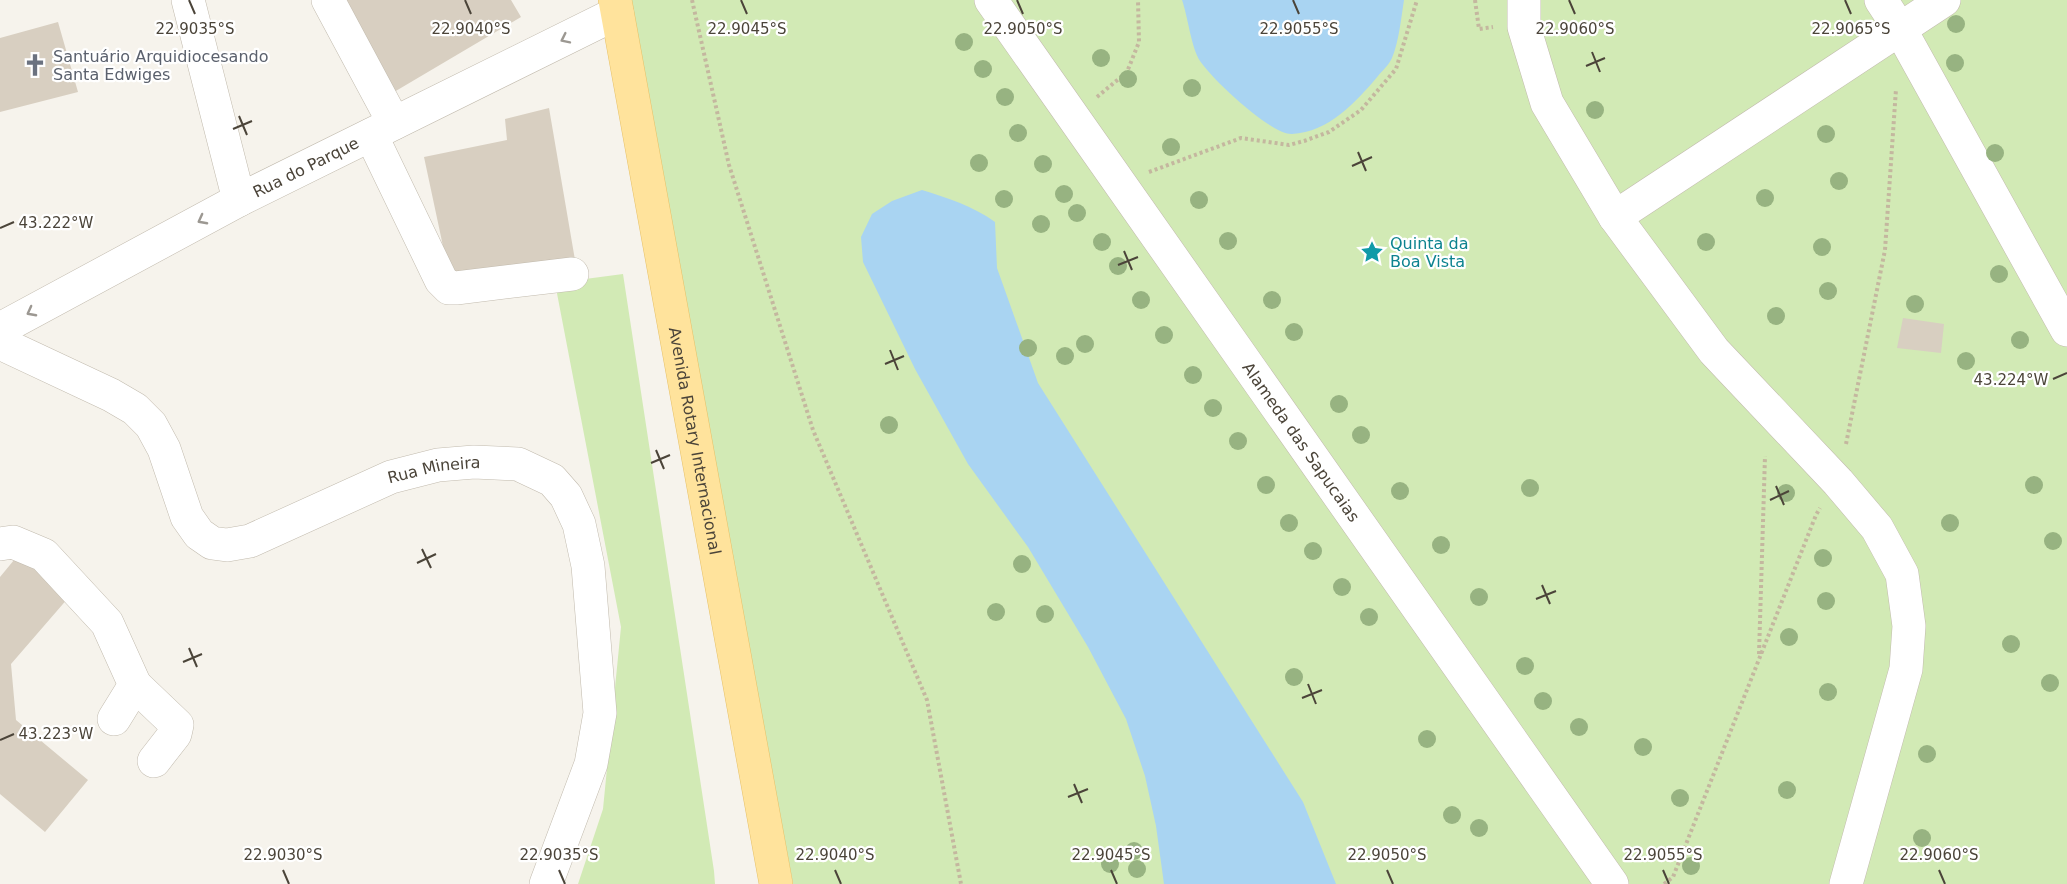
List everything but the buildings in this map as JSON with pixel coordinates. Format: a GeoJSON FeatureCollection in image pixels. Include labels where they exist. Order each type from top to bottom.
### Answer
{"type":"FeatureCollection","features":[{"type":"Feature","properties":{"kind":"main road","name":"Avenida Rotary Internacional"},"geometry":{"type":"LineString","coordinates":[[616,7],[776,884]]}},
{"type":"Feature","properties":{"kind":"street"},"geometry":{"type":"LineString","coordinates":[[188,0],[238,200]]}},
{"type":"Feature","properties":{"kind":"street"},"geometry":{"type":"LineString","coordinates":[[328,0],[441,280],[445,285],[456,288],[572,274]]}},
{"type":"Feature","properties":{"kind":"street","name":"Alameda das Sapucaias"},"geometry":{"type":"LineString","coordinates":[[991,0],[1612,884]]}},
{"type":"Feature","properties":{"kind":"street"},"geometry":{"type":"LineString","coordinates":[[1524,0],[1524,27],[1547,103],[1615,217],[1714,351],[1838,482],[1877,528],[1902,574],[1909,626],[1906,669],[1846,884]]}},
{"type":"Feature","properties":{"kind":"street"},"geometry":{"type":"LineString","coordinates":[[1881,0],[1900,29],[2067,330]]}},
{"type":"Feature","properties":{"kind":"street"},"geometry":{"type":"LineString","coordinates":[[1615,217],[1944,0]]}},
{"type":"Feature","properties":{"kind":"street","name":"Rua do Parque"},"geometry":{"type":"LineString","coordinates":[[0,329],[238,200],[382,129],[616,7]]}},
{"type":"Feature","properties":{"kind":"street","name":"Rua Mineira"},"geometry":{"type":"LineString","coordinates":[[0,343],[111,395],[135,409],[151,425],[164,449],[187,517],[198,534],[212,543],[227,545],[250,541],[391,477],[438,465],[474,462],[518,464],[552,480],[566,496],[579,524],[588,566],[600,713],[591,764],[546,884]]}},
{"type":"Feature","properties":{"kind":"street"},"geometry":{"type":"LineString","coordinates":[[0,544],[13,542],[44,555],[107,623],[135,685],[177,725],[175,734],[154,761]]}},
{"type":"Feature","properties":{"kind":"street"},"geometry":{"type":"LineString","coordinates":[[114,719],[135,685]]}},
{"type":"Feature","properties":{"kind":"path"},"geometry":{"type":"LineString","coordinates":[[692,0],[729,165],[813,430],[927,700],[961,884]]}},
{"type":"Feature","properties":{"kind":"path"},"geometry":{"type":"LineString","coordinates":[[1074,117],[1127,72],[1139,42],[1138,0]]}},
{"type":"Feature","properties":{"kind":"path"},"geometry":{"type":"LineString","coordinates":[[1120,183],[1241,138],[1288,144],[1329,132],[1361,110],[1396,69],[1417,0]]}},
{"type":"Feature","properties":{"kind":"path"},"geometry":{"type":"LineString","coordinates":[[1664,884],[1673,877],[1816,515],[1838,482],[1885,250],[1896,87]]}},
{"type":"Feature","properties":{"kind":"path"},"geometry":{"type":"LineString","coordinates":[[1759,658],[1765,456]]}},
{"type":"Feature","properties":{"kind":"green space","name":"Quinta da Boa Vista"},"geometry":{"type":"Polygon","coordinates":[[[631,0],[2067,0],[2067,884],[793,884],[721,503],[631,0]]]}},
{"type":"Feature","properties":{"kind":"green space"},"geometry":{"type":"Polygon","coordinates":[[[623,274],[715,884],[578,884],[603,809],[621,627],[555,283],[623,274]]]}},
{"type":"Feature","properties":{"kind":"water"},"geometry":{"type":"Polygon","coordinates":[[[1182,0],[1404,0],[1400,30],[1392,58],[1387,65],[1351,105],[1330,122],[1318,128],[1292,134],[1270,126],[1243,105],[1200,61],[1194,48],[1182,0]]]}},
{"type":"Feature","properties":{"kind":"water"},"geometry":{"type":"Polygon","coordinates":[[[922,190],[951,199],[995,222],[997,268],[1038,383],[1303,802],[1336,884],[1164,884],[1156,826],[1145,776],[1126,719],[1088,647],[1028,547],[968,464],[915,369],[863,262],[861,237],[872,214],[892,201],[922,190]]]}},
{"type":"Feature","properties":{"kind":"place","name":"Santuário Arquidiocesando Santa Edwiges"},"geometry":{"type":"Point","coordinates":[35,65]}},
{"type":"Feature","properties":{"kind":"place","name":"Quinta da Boa Vista"},"geometry":{"type":"Point","coordinates":[1372,252]}}]}
